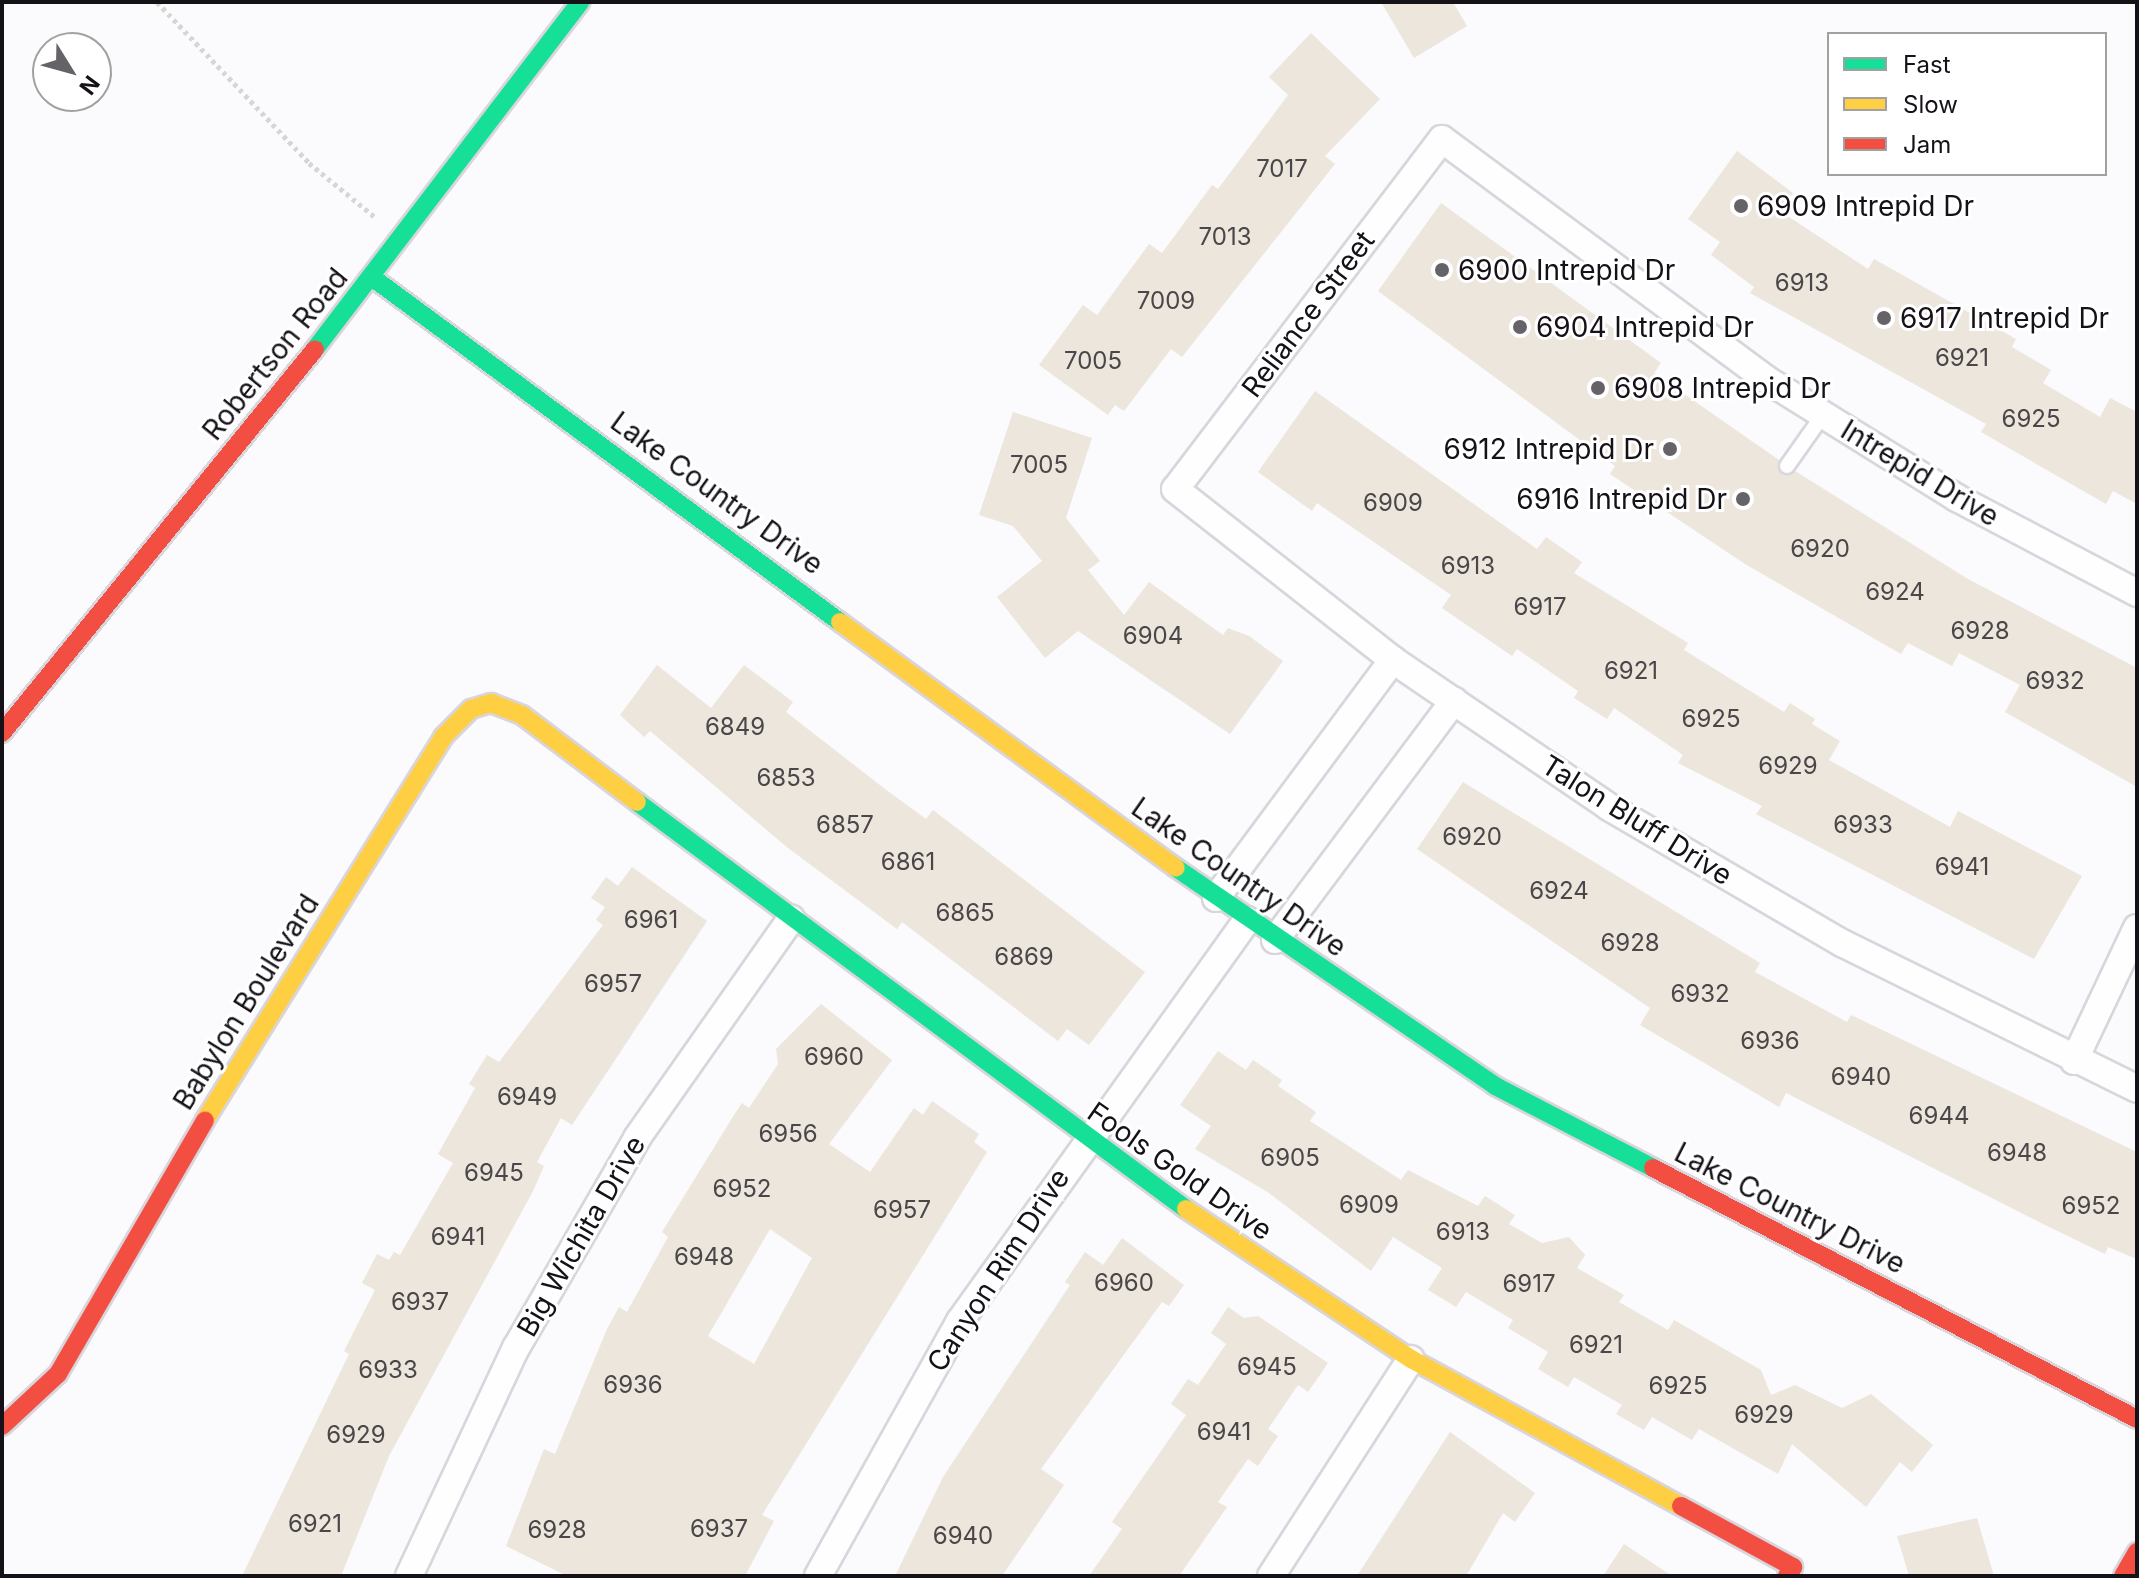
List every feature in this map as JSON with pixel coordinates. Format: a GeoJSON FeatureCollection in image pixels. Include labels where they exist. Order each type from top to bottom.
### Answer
{"type":"FeatureCollection","features":[{"type":"Feature","properties":{"kind":"street","name":"Robertson Road"},"geometry":{"type":"LineString","coordinates":[[2,733],[373,278],[580,2]]}},
{"type":"Feature","properties":{"kind":"street","name":"Intrepid Drive"},"geometry":{"type":"LineString","coordinates":[[1442,139],[1823,415],[1957,498],[2137,593]]}},
{"type":"Feature","properties":{"kind":"street","name":"Reliance Street"},"geometry":{"type":"LineString","coordinates":[[1175,489],[1442,139]]}},
{"type":"Feature","properties":{"kind":"street","name":"Lake Country Drive"},"geometry":{"type":"LineString","coordinates":[[373,278],[1216,898],[1495,1086],[2137,1419]]}},
{"type":"Feature","properties":{"kind":"street","name":"Talon Bluff Drive"},"geometry":{"type":"LineString","coordinates":[[1175,489],[1393,660],[1609,807],[1842,943],[2074,1061],[2137,1089]]}},
{"type":"Feature","properties":{"kind":"street"},"geometry":{"type":"LineString","coordinates":[[1216,898],[1393,660]]}},
{"type":"Feature","properties":{"kind":"street"},"geometry":{"type":"LineString","coordinates":[[1275,940],[1454,701]]}},
{"type":"Feature","properties":{"kind":"street","name":"Babylon Boulevard"},"geometry":{"type":"LineString","coordinates":[[2,1426],[58,1374],[265,1018],[443,737],[471,709],[491,703],[522,715],[578,756]]}},
{"type":"Feature","properties":{"kind":"street","name":"Fools Gold Drive"},"geometry":{"type":"LineString","coordinates":[[578,756],[1083,1139],[1411,1359],[1790,1572]]}},
{"type":"Feature","properties":{"kind":"street","name":"Big Wichita Drive"},"geometry":{"type":"LineString","coordinates":[[409,1576],[516,1348],[637,1138],[791,919]]}},
{"type":"Feature","properties":{"kind":"street","name":"Canyon Rim Drive"},"geometry":{"type":"LineString","coordinates":[[818,1576],[960,1321],[1083,1139],[1247,920]]}},
{"type":"Feature","properties":{"kind":"street"},"geometry":{"type":"LineString","coordinates":[[2074,1061],[2137,928]]}},
{"type":"Feature","properties":{"kind":"street"},"geometry":{"type":"LineString","coordinates":[[1271,1576],[1411,1359]]}},
{"type":"Feature","properties":{"kind":"street"},"geometry":{"type":"LineString","coordinates":[[2123,1576],[2137,1552]]}},
{"type":"Feature","properties":{"kind":"lane"},"geometry":{"type":"LineString","coordinates":[[1787,466],[1823,415]]}},
{"type":"Feature","properties":{"kind":"path"},"geometry":{"type":"LineString","coordinates":[[157,2],[309,163],[402,239]]}},
{"type":"Feature","properties":{"kind":"building"},"geometry":{"type":"Polygon","coordinates":[[[1381,2],[1453,2],[1467,26],[1414,58],[1381,2]]]}},
{"type":"Feature","properties":{"kind":"building"},"geometry":{"type":"Polygon","coordinates":[[[1311,33],[1380,99],[1325,156],[1335,164],[1182,357],[1171,349],[1124,411],[1115,405],[1108,415],[1039,365],[1083,305],[1097,315],[1149,244],[1162,253],[1212,185],[1218,189],[1288,95],[1269,77],[1311,33]]]}},
{"type":"Feature","properties":{"kind":"building"},"geometry":{"type":"Polygon","coordinates":[[[1737,151],[1793,193],[1780,211],[1868,269],[1874,259],[2016,339],[2012,347],[2051,370],[2043,383],[2100,417],[2110,398],[2137,412],[2137,504],[2113,491],[2106,504],[1981,432],[1986,424],[1750,293],[1754,287],[1711,255],[1720,242],[1688,219],[1737,151]]]}},
{"type":"Feature","properties":{"kind":"building"},"geometry":{"type":"Polygon","coordinates":[[[1441,203],[1661,363],[1654,373],[1779,460],[1782,475],[1795,471],[1968,579],[2137,668],[2137,787],[2005,712],[2020,685],[1959,653],[1952,666],[1908,643],[1901,654],[1745,564],[1610,474],[1615,466],[1378,291],[1441,203]]]}},
{"type":"Feature","properties":{"kind":"building"},"geometry":{"type":"Polygon","coordinates":[[[1315,391],[1537,549],[1546,537],[1582,562],[1574,573],[1688,643],[1684,650],[1784,712],[1790,703],[1815,719],[1812,724],[1840,741],[1829,760],[1950,827],[1958,811],[2082,876],[2034,959],[1756,814],[1762,806],[1678,763],[1683,755],[1614,708],[1607,719],[1574,698],[1578,691],[1517,649],[1512,656],[1442,608],[1451,595],[1317,503],[1312,511],[1258,472],[1315,391]]]}},
{"type":"Feature","properties":{"kind":"building"},"geometry":{"type":"Polygon","coordinates":[[[1013,412],[1092,438],[1066,518],[1100,561],[1088,570],[1124,615],[1149,582],[1223,635],[1228,628],[1249,636],[1283,661],[1230,734],[1078,631],[1045,658],[997,597],[1042,561],[1013,526],[979,515],[1013,412]]]}},
{"type":"Feature","properties":{"kind":"building"},"geometry":{"type":"Polygon","coordinates":[[[657,665],[711,708],[744,665],[793,702],[786,712],[885,789],[926,819],[933,810],[1145,972],[1089,1045],[1067,1029],[1058,1041],[902,922],[897,929],[788,848],[650,731],[644,737],[620,715],[657,665]]]}},
{"type":"Feature","properties":{"kind":"building"},"geometry":{"type":"Polygon","coordinates":[[[1463,782],[1760,963],[1755,972],[1847,1022],[1851,1015],[2137,1152],[2137,1259],[2108,1247],[2105,1254],[1786,1093],[1779,1107],[1640,1025],[1650,1008],[1417,849],[1463,782]]]}},
{"type":"Feature","properties":{"kind":"building"},"geometry":{"type":"Polygon","coordinates":[[[632,867],[707,921],[572,1125],[561,1118],[537,1162],[544,1166],[533,1191],[389,1456],[341,1576],[242,1576],[349,1354],[344,1351],[375,1290],[362,1283],[377,1254],[389,1260],[394,1252],[400,1255],[453,1163],[438,1154],[475,1088],[469,1084],[487,1055],[499,1062],[603,925],[596,920],[605,907],[591,898],[606,877],[618,886],[632,867]]]}},
{"type":"Feature","properties":{"kind":"building"},"geometry":{"type":"Polygon","coordinates":[[[821,1004],[892,1060],[829,1144],[870,1172],[914,1108],[923,1115],[932,1101],[979,1134],[974,1142],[987,1152],[762,1515],[774,1521],[745,1576],[567,1576],[506,1546],[544,1449],[555,1454],[619,1307],[627,1312],[668,1237],[662,1232],[742,1103],[749,1108],[778,1064],[776,1049],[821,1004]],[[770,1229],[708,1336],[754,1364],[812,1258],[770,1229]]]}},
{"type":"Feature","properties":{"kind":"building"},"geometry":{"type":"Polygon","coordinates":[[[1218,1051],[1246,1070],[1253,1060],[1282,1080],[1278,1086],[1316,1112],[1310,1121],[1401,1180],[1408,1170],[1478,1206],[1485,1196],[1515,1215],[1509,1224],[1542,1243],[1569,1237],[1585,1255],[1577,1268],[1624,1295],[1619,1302],[1668,1330],[1674,1320],[1761,1370],[1771,1395],[1795,1385],[1842,1408],[1871,1394],[1933,1445],[1912,1472],[1900,1462],[1866,1507],[1792,1444],[1778,1474],[1699,1429],[1692,1440],[1652,1417],[1644,1430],[1616,1414],[1622,1405],[1574,1377],[1568,1387],[1538,1369],[1548,1352],[1508,1328],[1513,1320],[1466,1292],[1456,1307],[1428,1290],[1442,1268],[1393,1237],[1371,1271],[1269,1193],[1195,1149],[1211,1126],[1180,1105],[1218,1051]]]}},
{"type":"Feature","properties":{"kind":"building"},"geometry":{"type":"Polygon","coordinates":[[[1122,1238],[1184,1285],[1169,1306],[1162,1302],[1041,1469],[1064,1485],[1002,1576],[895,1576],[943,1477],[1070,1285],[1065,1282],[1085,1252],[1103,1265],[1122,1238]]]}},
{"type":"Feature","properties":{"kind":"building"},"geometry":{"type":"Polygon","coordinates":[[[1228,1307],[1244,1318],[1258,1316],[1328,1363],[1308,1392],[1298,1385],[1268,1429],[1278,1436],[1258,1466],[1248,1459],[1218,1502],[1227,1507],[1179,1576],[1089,1576],[1122,1529],[1112,1522],[1186,1415],[1171,1404],[1188,1379],[1198,1385],[1226,1344],[1211,1333],[1228,1307]]]}},
{"type":"Feature","properties":{"kind":"building"},"geometry":{"type":"Polygon","coordinates":[[[1450,1432],[1535,1493],[1515,1522],[1503,1513],[1466,1576],[1357,1576],[1450,1432]]]}},
{"type":"Feature","properties":{"kind":"building"},"geometry":{"type":"Polygon","coordinates":[[[1977,1518],[1994,1576],[1909,1576],[1897,1536],[1977,1518]]]}},
{"type":"Feature","properties":{"kind":"building"},"geometry":{"type":"Polygon","coordinates":[[[1624,1544],[1672,1576],[1603,1576],[1624,1544]]]}},
{"type":"Feature","properties":{"kind":"traffic: fast"},"geometry":{"type":"LineString","coordinates":[[315,349],[580,2]]}},
{"type":"Feature","properties":{"kind":"traffic: fast"},"geometry":{"type":"LineString","coordinates":[[373,278],[840,622]]}},
{"type":"Feature","properties":{"kind":"traffic: fast"},"geometry":{"type":"LineString","coordinates":[[637,802],[1186,1209]]}},
{"type":"Feature","properties":{"kind":"traffic: fast"},"geometry":{"type":"LineString","coordinates":[[1176,868],[1495,1086],[1653,1168]]}},
{"type":"Feature","properties":{"kind":"traffic: slow"},"geometry":{"type":"LineString","coordinates":[[840,622],[1176,868]]}},
{"type":"Feature","properties":{"kind":"traffic: slow"},"geometry":{"type":"LineString","coordinates":[[205,1120],[443,737],[471,709],[491,703],[522,715],[637,802]]}},
{"type":"Feature","properties":{"kind":"traffic: slow"},"geometry":{"type":"LineString","coordinates":[[1186,1209],[1411,1359],[1681,1506]]}},
{"type":"Feature","properties":{"kind":"traffic: jam"},"geometry":{"type":"LineString","coordinates":[[2,733],[315,349]]}},
{"type":"Feature","properties":{"kind":"traffic: jam"},"geometry":{"type":"LineString","coordinates":[[2,1426],[58,1374],[205,1120]]}},
{"type":"Feature","properties":{"kind":"traffic: jam"},"geometry":{"type":"LineString","coordinates":[[1653,1168],[2137,1419]]}},
{"type":"Feature","properties":{"kind":"traffic: jam"},"geometry":{"type":"LineString","coordinates":[[1681,1506],[1793,1567],[1787,1576]]}},
{"type":"Feature","properties":{"kind":"traffic: jam"},"geometry":{"type":"LineString","coordinates":[[2123,1576],[2137,1552]]}},
{"type":"Feature","properties":{"kind":"place","name":"6909 Intrepid Dr"},"geometry":{"type":"Point","coordinates":[1741,206]}},
{"type":"Feature","properties":{"kind":"place","name":"6900 Intrepid Dr"},"geometry":{"type":"Point","coordinates":[1442,270]}},
{"type":"Feature","properties":{"kind":"place","name":"6917 Intrepid Dr"},"geometry":{"type":"Point","coordinates":[1884,318]}},
{"type":"Feature","properties":{"kind":"place","name":"6904 Intrepid Dr"},"geometry":{"type":"Point","coordinates":[1520,327]}},
{"type":"Feature","properties":{"kind":"place","name":"6908 Intrepid Dr"},"geometry":{"type":"Point","coordinates":[1598,388]}},
{"type":"Feature","properties":{"kind":"place","name":"6912 Intrepid Dr"},"geometry":{"type":"Point","coordinates":[1670,449]}},
{"type":"Feature","properties":{"kind":"place","name":"6916 Intrepid Dr"},"geometry":{"type":"Point","coordinates":[1743,499]}}]}
